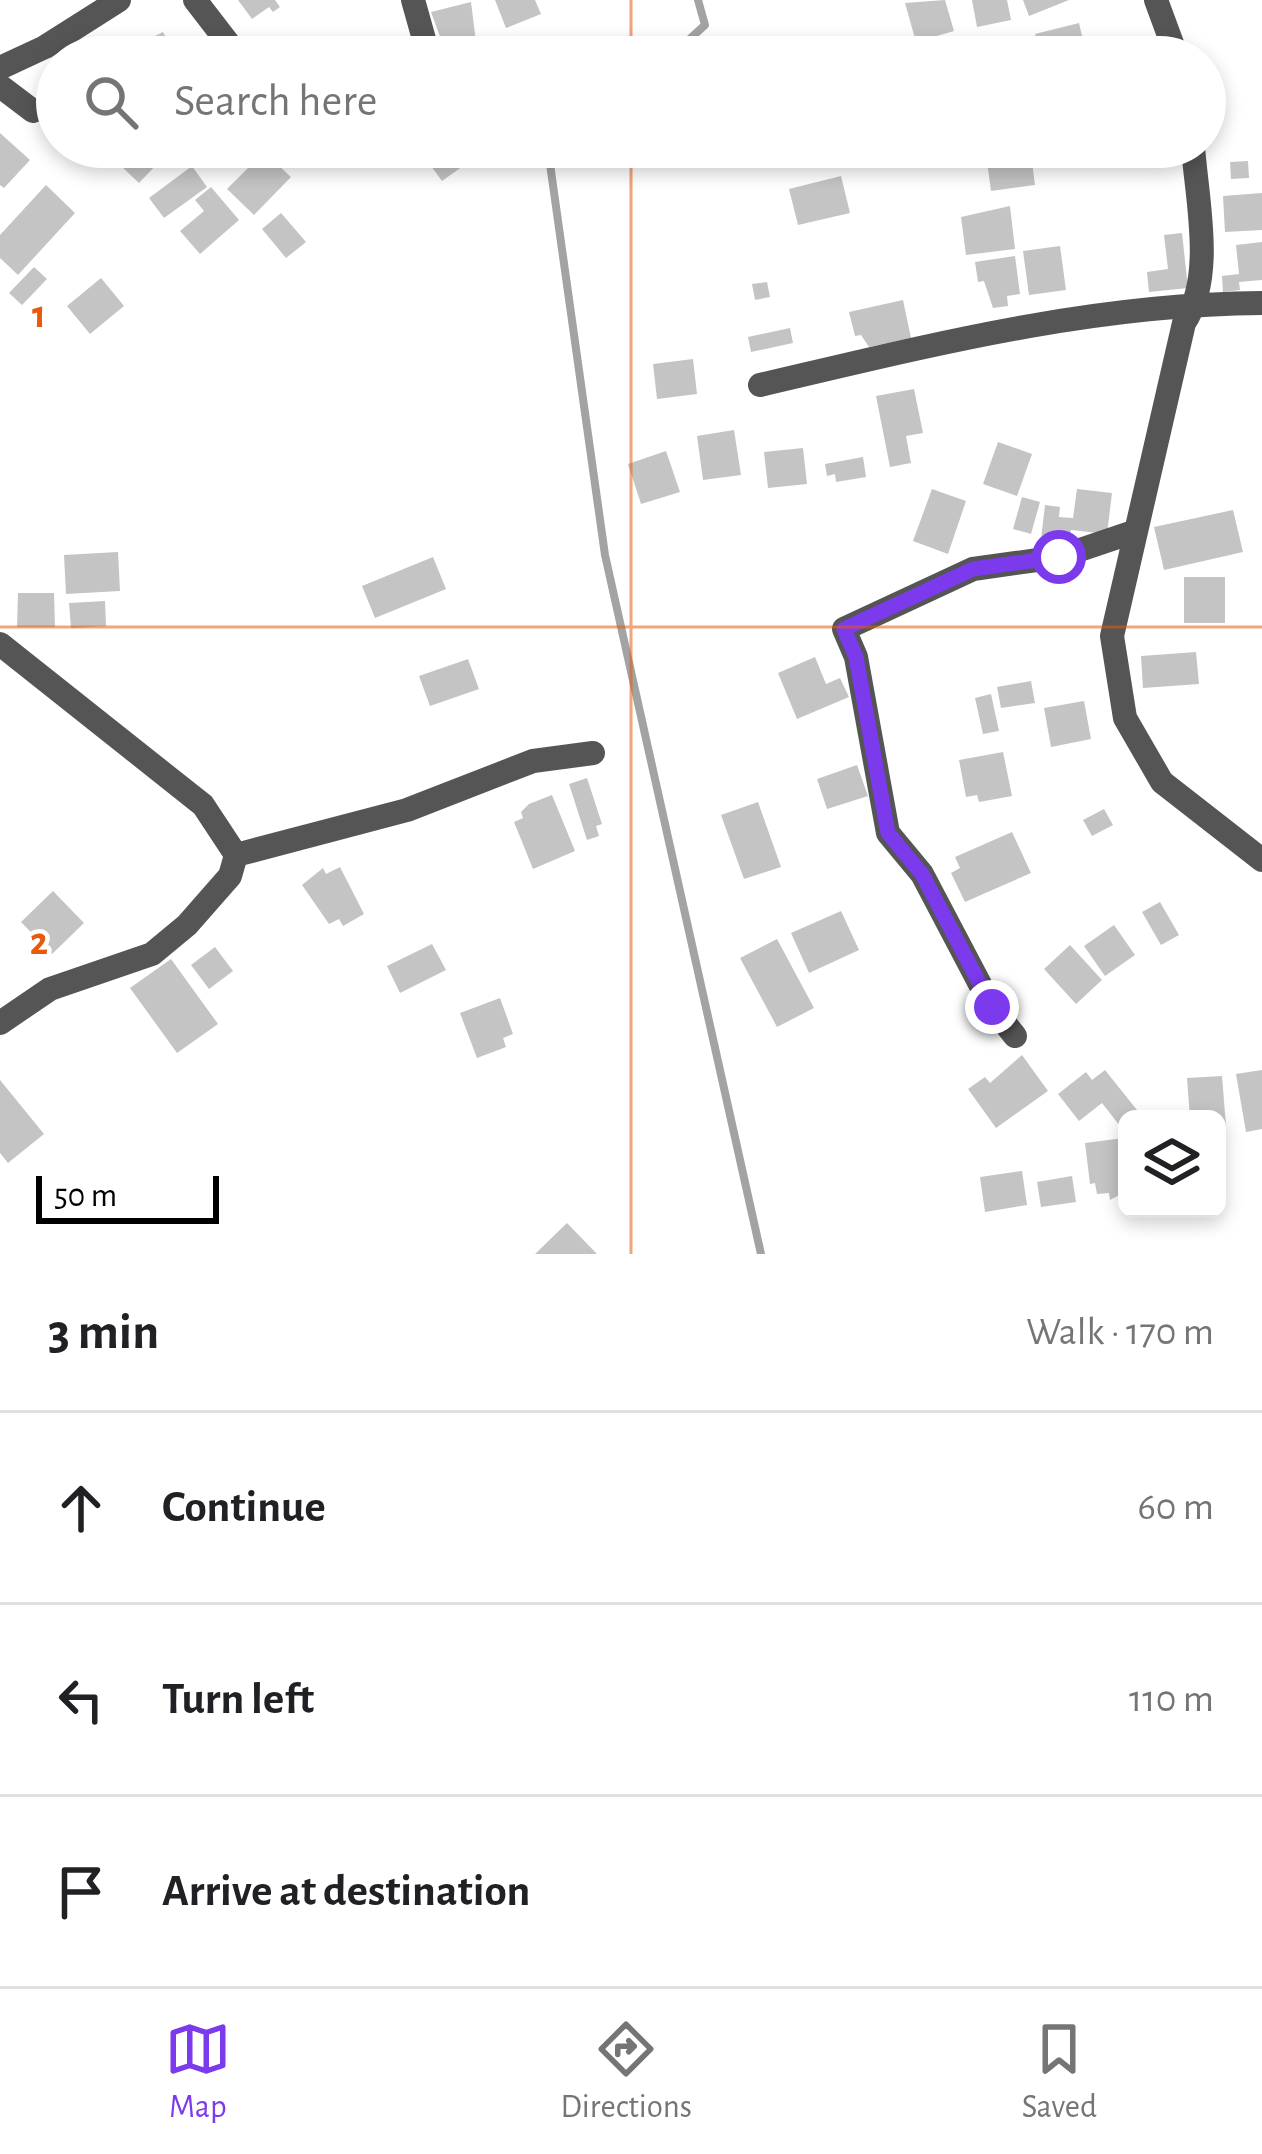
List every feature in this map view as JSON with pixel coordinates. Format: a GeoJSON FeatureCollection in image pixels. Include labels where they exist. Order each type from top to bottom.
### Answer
{"type":"FeatureCollection","features":[{"type":"Feature","properties":{"kind":"street"},"geometry":{"type":"LineString","coordinates":[[62,36],[119,0]]}},
{"type":"Feature","properties":{"kind":"street"},"geometry":{"type":"LineString","coordinates":[[195,0],[223,36]]}},
{"type":"Feature","properties":{"kind":"street"},"geometry":{"type":"LineString","coordinates":[[413,0],[423,36]]}},
{"type":"Feature","properties":{"kind":"street"},"geometry":{"type":"LineString","coordinates":[[1156,0],[1169,36]]}},
{"type":"Feature","properties":{"kind":"street"},"geometry":{"type":"LineString","coordinates":[[0,68],[36,51]]}},
{"type":"Feature","properties":{"kind":"street"},"geometry":{"type":"LineString","coordinates":[[0,86],[33,111]]}},
{"type":"Feature","properties":{"kind":"street"},"geometry":{"type":"LineString","coordinates":[[1195,168],[1200,231],[1197,303],[1184,323],[1132,532],[1112,636],[1125,718],[1162,782],[1262,860]]}},
{"type":"Feature","properties":{"kind":"street"},"geometry":{"type":"LineString","coordinates":[[760,385],[1000,329],[1197,303],[1262,303]]}},
{"type":"Feature","properties":{"kind":"street"},"geometry":{"type":"LineString","coordinates":[[1015,1036],[992,1007],[922,874],[888,833],[856,657],[844,629],[973,569],[1059,557],[1132,532]]}},
{"type":"Feature","properties":{"kind":"street"},"geometry":{"type":"LineString","coordinates":[[0,644],[203,805],[236,855],[230,876],[187,925],[152,954],[50,989],[0,1023]]}},
{"type":"Feature","properties":{"kind":"street"},"geometry":{"type":"LineString","coordinates":[[236,855],[407,810],[533,761],[592,753]]}},
{"type":"Feature","properties":{"kind":"building"},"geometry":{"type":"Polygon","coordinates":[[[238,0],[275,0],[280,7],[273,12],[269,7],[252,19],[238,0]]]}},
{"type":"Feature","properties":{"kind":"building"},"geometry":{"type":"Polygon","coordinates":[[[495,0],[535,0],[541,14],[506,28],[495,0]]]}},
{"type":"Feature","properties":{"kind":"building"},"geometry":{"type":"Polygon","coordinates":[[[945,0],[954,31],[914,36],[905,3],[945,0]]]}},
{"type":"Feature","properties":{"kind":"building"},"geometry":{"type":"Polygon","coordinates":[[[972,0],[1007,0],[1011,20],[977,27],[972,0]]]}},
{"type":"Feature","properties":{"kind":"building"},"geometry":{"type":"Polygon","coordinates":[[[1023,0],[1069,0],[1029,16],[1023,0]]]}},
{"type":"Feature","properties":{"kind":"building"},"geometry":{"type":"Polygon","coordinates":[[[471,2],[475,36],[440,36],[431,12],[471,2]]]}},
{"type":"Feature","properties":{"kind":"building"},"geometry":{"type":"Polygon","coordinates":[[[1079,23],[1082,36],[1036,36],[1079,23]]]}},
{"type":"Feature","properties":{"kind":"building"},"geometry":{"type":"Polygon","coordinates":[[[0,133],[30,160],[4,188],[0,185],[0,133]]]}},
{"type":"Feature","properties":{"kind":"building"},"geometry":{"type":"Polygon","coordinates":[[[1248,161],[1249,178],[1231,179],[1230,162],[1248,161]]]}},
{"type":"Feature","properties":{"kind":"building"},"geometry":{"type":"Polygon","coordinates":[[[123,168],[153,168],[139,183],[123,168]]]}},
{"type":"Feature","properties":{"kind":"building"},"geometry":{"type":"Polygon","coordinates":[[[189,168],[207,187],[164,218],[149,198],[189,168]]]}},
{"type":"Feature","properties":{"kind":"building"},"geometry":{"type":"Polygon","coordinates":[[[248,168],[281,168],[291,177],[254,215],[227,189],[248,168]]]}},
{"type":"Feature","properties":{"kind":"building"},"geometry":{"type":"Polygon","coordinates":[[[432,168],[460,168],[442,181],[432,168]]]}},
{"type":"Feature","properties":{"kind":"building"},"geometry":{"type":"Polygon","coordinates":[[[988,168],[1033,168],[1035,185],[991,191],[988,168]]]}},
{"type":"Feature","properties":{"kind":"building"},"geometry":{"type":"Polygon","coordinates":[[[841,176],[850,213],[798,225],[789,189],[841,176]]]}},
{"type":"Feature","properties":{"kind":"building"},"geometry":{"type":"Polygon","coordinates":[[[46,185],[75,213],[18,275],[0,258],[0,235],[46,185]]]}},
{"type":"Feature","properties":{"kind":"building"},"geometry":{"type":"Polygon","coordinates":[[[211,187],[239,220],[200,254],[180,231],[204,211],[195,200],[211,187]]]}},
{"type":"Feature","properties":{"kind":"building"},"geometry":{"type":"Polygon","coordinates":[[[1262,193],[1262,230],[1225,232],[1223,196],[1262,193]]]}},
{"type":"Feature","properties":{"kind":"building"},"geometry":{"type":"Polygon","coordinates":[[[1010,206],[1015,249],[966,255],[961,217],[1010,206]]]}},
{"type":"Feature","properties":{"kind":"building"},"geometry":{"type":"Polygon","coordinates":[[[281,213],[306,242],[286,258],[262,229],[281,213]]]}},
{"type":"Feature","properties":{"kind":"building"},"geometry":{"type":"Polygon","coordinates":[[[1182,233],[1188,288],[1149,292],[1147,272],[1168,269],[1164,235],[1182,233]]]}},
{"type":"Feature","properties":{"kind":"building"},"geometry":{"type":"Polygon","coordinates":[[[1262,242],[1262,280],[1239,282],[1240,290],[1223,292],[1222,276],[1239,274],[1236,245],[1262,242]]]}},
{"type":"Feature","properties":{"kind":"building"},"geometry":{"type":"Polygon","coordinates":[[[1060,246],[1066,290],[1029,295],[1023,251],[1060,246]]]}},
{"type":"Feature","properties":{"kind":"building"},"geometry":{"type":"Polygon","coordinates":[[[1015,256],[1020,294],[1007,296],[1008,306],[993,308],[984,281],[978,282],[975,262],[1015,256]]]}},
{"type":"Feature","properties":{"kind":"building"},"geometry":{"type":"Polygon","coordinates":[[[34,267],[47,279],[22,305],[9,293],[34,267]]]}},
{"type":"Feature","properties":{"kind":"building"},"geometry":{"type":"Polygon","coordinates":[[[101,278],[124,306],[90,334],[67,306],[101,278]]]}},
{"type":"Feature","properties":{"kind":"building"},"geometry":{"type":"Polygon","coordinates":[[[767,282],[770,297],[755,300],[752,284],[767,282]]]}},
{"type":"Feature","properties":{"kind":"building"},"geometry":{"type":"Polygon","coordinates":[[[903,300],[911,338],[869,347],[861,335],[855,336],[849,312],[903,300]]]}},
{"type":"Feature","properties":{"kind":"building"},"geometry":{"type":"Polygon","coordinates":[[[790,328],[793,343],[751,352],[748,337],[790,328]]]}},
{"type":"Feature","properties":{"kind":"building"},"geometry":{"type":"Polygon","coordinates":[[[693,359],[697,394],[657,399],[653,364],[693,359]]]}},
{"type":"Feature","properties":{"kind":"building"},"geometry":{"type":"Polygon","coordinates":[[[914,389],[923,433],[906,436],[911,463],[890,467],[876,396],[914,389]]]}},
{"type":"Feature","properties":{"kind":"building"},"geometry":{"type":"Polygon","coordinates":[[[734,430],[741,475],[703,480],[697,436],[734,430]]]}},
{"type":"Feature","properties":{"kind":"building"},"geometry":{"type":"Polygon","coordinates":[[[998,442],[1032,454],[1017,496],[983,484],[998,442]]]}},
{"type":"Feature","properties":{"kind":"building"},"geometry":{"type":"Polygon","coordinates":[[[803,448],[807,484],[768,488],[764,452],[803,448]]]}},
{"type":"Feature","properties":{"kind":"building"},"geometry":{"type":"Polygon","coordinates":[[[666,451],[680,492],[641,504],[628,464],[666,451]]]}},
{"type":"Feature","properties":{"kind":"building"},"geometry":{"type":"Polygon","coordinates":[[[863,457],[866,477],[836,482],[835,474],[827,476],[825,464],[863,457]]]}},
{"type":"Feature","properties":{"kind":"building"},"geometry":{"type":"Polygon","coordinates":[[[932,489],[966,501],[948,554],[913,541],[932,489]]]}},
{"type":"Feature","properties":{"kind":"building"},"geometry":{"type":"Polygon","coordinates":[[[1077,489],[1112,493],[1107,534],[1071,530],[1069,542],[1041,539],[1045,505],[1060,507],[1059,517],[1073,518],[1077,489]]]}},
{"type":"Feature","properties":{"kind":"building"},"geometry":{"type":"Polygon","coordinates":[[[1022,497],[1040,502],[1031,534],[1013,529],[1022,497]]]}},
{"type":"Feature","properties":{"kind":"building"},"geometry":{"type":"Polygon","coordinates":[[[1233,510],[1243,552],[1164,570],[1154,527],[1233,510]]]}},
{"type":"Feature","properties":{"kind":"building"},"geometry":{"type":"Polygon","coordinates":[[[118,552],[120,591],[66,594],[64,555],[118,552]]]}},
{"type":"Feature","properties":{"kind":"building"},"geometry":{"type":"Polygon","coordinates":[[[433,557],[446,589],[375,618],[362,586],[433,557]]]}},
{"type":"Feature","properties":{"kind":"building"},"geometry":{"type":"Polygon","coordinates":[[[1184,577],[1225,577],[1225,623],[1184,623],[1184,577]]]}},
{"type":"Feature","properties":{"kind":"building"},"geometry":{"type":"Polygon","coordinates":[[[18,593],[54,593],[55,627],[17,627],[18,593]]]}},
{"type":"Feature","properties":{"kind":"building"},"geometry":{"type":"Polygon","coordinates":[[[105,601],[106,626],[71,628],[69,603],[105,601]]]}},
{"type":"Feature","properties":{"kind":"building"},"geometry":{"type":"Polygon","coordinates":[[[1196,652],[1199,684],[1143,688],[1141,656],[1196,652]]]}},
{"type":"Feature","properties":{"kind":"building"},"geometry":{"type":"Polygon","coordinates":[[[815,657],[826,684],[840,678],[849,697],[797,719],[778,673],[815,657]]]}},
{"type":"Feature","properties":{"kind":"building"},"geometry":{"type":"Polygon","coordinates":[[[468,659],[479,689],[430,706],[419,676],[468,659]]]}},
{"type":"Feature","properties":{"kind":"building"},"geometry":{"type":"Polygon","coordinates":[[[1031,681],[1035,703],[1001,708],[997,687],[1031,681]]]}},
{"type":"Feature","properties":{"kind":"building"},"geometry":{"type":"Polygon","coordinates":[[[991,694],[999,731],[983,734],[975,698],[991,694]]]}},
{"type":"Feature","properties":{"kind":"building"},"geometry":{"type":"Polygon","coordinates":[[[1084,701],[1091,739],[1051,747],[1044,708],[1084,701]]]}},
{"type":"Feature","properties":{"kind":"building"},"geometry":{"type":"Polygon","coordinates":[[[1003,752],[1012,796],[979,802],[977,795],[966,797],[959,760],[1003,752]]]}},
{"type":"Feature","properties":{"kind":"building"},"geometry":{"type":"Polygon","coordinates":[[[857,765],[868,796],[827,809],[817,779],[857,765]]]}},
{"type":"Feature","properties":{"kind":"building"},"geometry":{"type":"Polygon","coordinates":[[[587,778],[602,824],[596,826],[599,836],[587,840],[569,784],[587,778]]]}},
{"type":"Feature","properties":{"kind":"building"},"geometry":{"type":"Polygon","coordinates":[[[552,795],[575,851],[533,869],[514,822],[523,818],[521,812],[529,804],[552,795]]]}},
{"type":"Feature","properties":{"kind":"building"},"geometry":{"type":"Polygon","coordinates":[[[758,802],[781,867],[744,879],[721,815],[758,802]]]}},
{"type":"Feature","properties":{"kind":"building"},"geometry":{"type":"Polygon","coordinates":[[[1104,809],[1113,825],[1092,836],[1083,820],[1104,809]]]}},
{"type":"Feature","properties":{"kind":"building"},"geometry":{"type":"Polygon","coordinates":[[[1012,832],[1031,873],[965,902],[951,873],[960,868],[955,857],[1012,832]]]}},
{"type":"Feature","properties":{"kind":"building"},"geometry":{"type":"Polygon","coordinates":[[[340,867],[364,914],[343,926],[339,919],[329,924],[302,885],[323,868],[326,874],[340,867]]]}},
{"type":"Feature","properties":{"kind":"building"},"geometry":{"type":"Polygon","coordinates":[[[53,891],[84,923],[52,954],[21,922],[53,891]]]}},
{"type":"Feature","properties":{"kind":"building"},"geometry":{"type":"Polygon","coordinates":[[[1160,902],[1179,935],[1161,945],[1142,912],[1160,902]]]}},
{"type":"Feature","properties":{"kind":"building"},"geometry":{"type":"Polygon","coordinates":[[[841,911],[859,950],[809,973],[791,933],[841,911]]]}},
{"type":"Feature","properties":{"kind":"building"},"geometry":{"type":"Polygon","coordinates":[[[1114,925],[1135,955],[1105,976],[1084,946],[1114,925]]]}},
{"type":"Feature","properties":{"kind":"building"},"geometry":{"type":"Polygon","coordinates":[[[777,939],[814,1008],[777,1027],[740,958],[777,939]]]}},
{"type":"Feature","properties":{"kind":"building"},"geometry":{"type":"Polygon","coordinates":[[[432,944],[446,970],[400,993],[387,966],[432,944]]]}},
{"type":"Feature","properties":{"kind":"building"},"geometry":{"type":"Polygon","coordinates":[[[1070,945],[1102,980],[1076,1004],[1044,969],[1070,945]]]}},
{"type":"Feature","properties":{"kind":"building"},"geometry":{"type":"Polygon","coordinates":[[[215,947],[233,971],[209,989],[191,965],[215,947]]]}},
{"type":"Feature","properties":{"kind":"building"},"geometry":{"type":"Polygon","coordinates":[[[171,959],[218,1024],[177,1053],[130,988],[171,959]]]}},
{"type":"Feature","properties":{"kind":"building"},"geometry":{"type":"Polygon","coordinates":[[[500,998],[513,1034],[503,1038],[506,1047],[477,1058],[460,1013],[500,998]]]}},
{"type":"Feature","properties":{"kind":"building"},"geometry":{"type":"Polygon","coordinates":[[[1022,1055],[1048,1091],[996,1128],[968,1089],[985,1077],[990,1083],[1022,1055]]]}},
{"type":"Feature","properties":{"kind":"building"},"geometry":{"type":"Polygon","coordinates":[[[1105,1070],[1137,1110],[1118,1110],[1118,1124],[1102,1103],[1079,1121],[1058,1094],[1086,1072],[1092,1080],[1105,1070]]]}},
{"type":"Feature","properties":{"kind":"building"},"geometry":{"type":"Polygon","coordinates":[[[1262,1070],[1262,1129],[1246,1132],[1236,1074],[1262,1070]]]}},
{"type":"Feature","properties":{"kind":"building"},"geometry":{"type":"Polygon","coordinates":[[[1222,1076],[1225,1110],[1189,1110],[1187,1078],[1222,1076]]]}},
{"type":"Feature","properties":{"kind":"building"},"geometry":{"type":"Polygon","coordinates":[[[0,1080],[44,1134],[8,1163],[0,1153],[0,1080]]]}},
{"type":"Feature","properties":{"kind":"building"},"geometry":{"type":"Polygon","coordinates":[[[1118,1139],[1118,1196],[1110,1200],[1109,1193],[1097,1194],[1095,1183],[1090,1184],[1085,1143],[1118,1139]]]}},
{"type":"Feature","properties":{"kind":"building"},"geometry":{"type":"Polygon","coordinates":[[[1022,1171],[1027,1205],[985,1212],[980,1177],[1022,1171]]]}},
{"type":"Feature","properties":{"kind":"building"},"geometry":{"type":"Polygon","coordinates":[[[1072,1176],[1076,1202],[1041,1207],[1037,1182],[1072,1176]]]}},
{"type":"Feature","properties":{"kind":"building"},"geometry":{"type":"Polygon","coordinates":[[[567,1223],[597,1254],[535,1254],[567,1223]]]}},
{"type":"Feature","properties":{"kind":"waterway"},"geometry":{"type":"LineString","coordinates":[[693,36],[705,25],[698,0]]}},
{"type":"Feature","properties":{"kind":"waterway"},"geometry":{"type":"LineString","coordinates":[[551,168],[605,555],[761,1254]]}},
{"type":"Feature","properties":{"kind":"route"},"geometry":{"type":"LineString","coordinates":[[992,1007],[922,874],[905,861],[888,833],[883,785],[856,657],[844,629],[973,569],[1059,557]]}}]}
